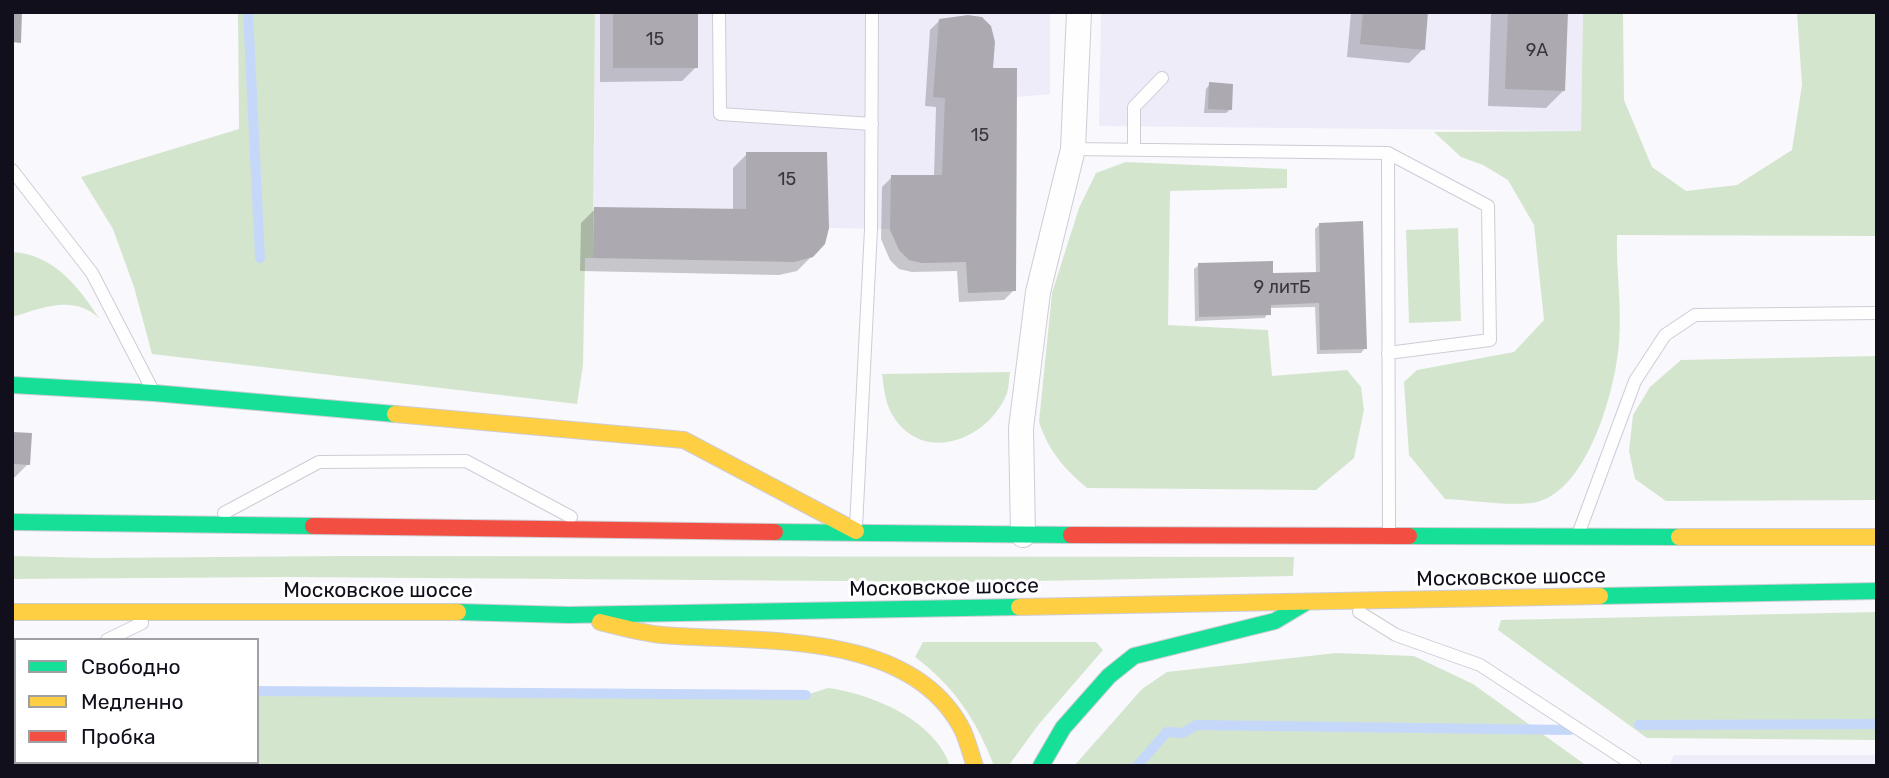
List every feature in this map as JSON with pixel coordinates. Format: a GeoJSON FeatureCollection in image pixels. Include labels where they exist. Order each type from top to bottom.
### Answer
{"type":"FeatureCollection","features":[{"type":"Feature","properties":{"kind":"main road"},"geometry":{"type":"LineString","coordinates":[[12,385],[154,393],[684,440],[856,531]]}},
{"type":"Feature","properties":{"kind":"main road","name":"Московское шоссе"},"geometry":{"type":"LineString","coordinates":[[12,522],[1023,535],[1877,537]]}},
{"type":"Feature","properties":{"kind":"main road","name":"Московское шоссе"},"geometry":{"type":"LineString","coordinates":[[12,612],[391,610],[569,615],[1344,603],[1877,591]]}},
{"type":"Feature","properties":{"kind":"main road"},"geometry":{"type":"LineString","coordinates":[[1041,766],[1063,728],[1109,676],[1134,656],[1275,621],[1306,603]]}},
{"type":"Feature","properties":{"kind":"main road"},"geometry":{"type":"LineString","coordinates":[[569,615],[651,634],[743,637],[819,646],[888,664],[928,687],[949,708],[962,728],[975,766]]}},
{"type":"Feature","properties":{"kind":"street"},"geometry":{"type":"LineString","coordinates":[[1023,535],[1021,428],[1038,292],[1073,149],[1079,12]]}},
{"type":"Feature","properties":{"kind":"lane"},"geometry":{"type":"LineString","coordinates":[[719,12],[720,114],[872,124]]}},
{"type":"Feature","properties":{"kind":"lane"},"geometry":{"type":"LineString","coordinates":[[856,531],[869,294],[872,12]]}},
{"type":"Feature","properties":{"kind":"lane"},"geometry":{"type":"LineString","coordinates":[[1134,150],[1134,107],[1162,78]]}},
{"type":"Feature","properties":{"kind":"lane"},"geometry":{"type":"LineString","coordinates":[[1073,149],[1388,153],[1488,206],[1490,340],[1388,353]]}},
{"type":"Feature","properties":{"kind":"lane"},"geometry":{"type":"LineString","coordinates":[[1388,153],[1389,537]]}},
{"type":"Feature","properties":{"kind":"lane"},"geometry":{"type":"LineString","coordinates":[[14,173],[92,273],[154,393]]}},
{"type":"Feature","properties":{"kind":"lane"},"geometry":{"type":"LineString","coordinates":[[1577,536],[1635,381],[1665,335],[1695,315],[1877,313]]}},
{"type":"Feature","properties":{"kind":"lane"},"geometry":{"type":"LineString","coordinates":[[203,524],[318,461],[466,461],[596,531]]}},
{"type":"Feature","properties":{"kind":"lane"},"geometry":{"type":"LineString","coordinates":[[1344,603],[1396,635],[1434,646],[1480,665],[1635,766]]}},
{"type":"Feature","properties":{"kind":"lane"},"geometry":{"type":"LineString","coordinates":[[111,638],[164,613]]}},
{"type":"Feature","properties":{"kind":"shaded area"},"geometry":{"type":"Polygon","coordinates":[[[595,12],[1050,12],[1050,94],[1017,97],[1016,291],[968,293],[966,262],[922,263],[909,260],[899,250],[889,229],[829,228],[825,244],[813,257],[794,262],[594,207],[595,12]]]}},
{"type":"Feature","properties":{"kind":"shaded area"},"geometry":{"type":"Polygon","coordinates":[[[1101,12],[1583,12],[1581,131],[1099,126],[1101,12]]]}},
{"type":"Feature","properties":{"kind":"shaded area"},"geometry":{"type":"Polygon","coordinates":[[[1674,755],[1877,755],[1877,766],[1669,766],[1674,755]]]}},
{"type":"Feature","properties":{"kind":"green space"},"geometry":{"type":"Polygon","coordinates":[[[238,12],[595,12],[593,258],[585,258],[583,365],[577,404],[152,354],[134,287],[113,229],[81,177],[239,129],[238,12]]]}},
{"type":"Feature","properties":{"kind":"green space"},"geometry":{"type":"Polygon","coordinates":[[[1583,12],[1623,12],[1624,100],[1652,167],[1686,191],[1737,185],[1792,150],[1802,85],[1797,12],[1877,12],[1877,236],[1617,235],[1620,315],[1617,362],[1605,412],[1583,462],[1568,482],[1551,496],[1531,503],[1445,499],[1409,455],[1404,382],[1417,370],[1514,352],[1544,320],[1534,225],[1508,180],[1483,165],[1461,157],[1434,132],[1581,131],[1583,12]]]}},
{"type":"Feature","properties":{"kind":"green space"},"geometry":{"type":"Polygon","coordinates":[[[1126,162],[1287,169],[1287,188],[1170,191],[1168,325],[1268,330],[1272,376],[1347,370],[1361,387],[1364,410],[1354,458],[1316,490],[1087,488],[1071,474],[1052,450],[1039,422],[1052,293],[1079,208],[1096,173],[1126,162]]]}},
{"type":"Feature","properties":{"kind":"green space"},"geometry":{"type":"Polygon","coordinates":[[[1458,228],[1461,321],[1409,323],[1406,230],[1458,228]]]}},
{"type":"Feature","properties":{"kind":"green space"},"geometry":{"type":"Polygon","coordinates":[[[12,252],[27,254],[52,265],[82,294],[99,318],[79,306],[68,305],[46,307],[12,317],[12,252]]]}},
{"type":"Feature","properties":{"kind":"green space"},"geometry":{"type":"Polygon","coordinates":[[[1877,356],[1877,500],[1666,501],[1635,479],[1629,451],[1633,415],[1650,387],[1681,360],[1877,356]]]}},
{"type":"Feature","properties":{"kind":"green space"},"geometry":{"type":"Polygon","coordinates":[[[1010,372],[1007,393],[986,423],[971,434],[938,443],[921,440],[906,431],[893,416],[882,374],[1010,372]]]}},
{"type":"Feature","properties":{"kind":"green space"},"geometry":{"type":"Polygon","coordinates":[[[12,556],[1294,557],[1293,576],[983,582],[285,577],[12,579],[12,556]]]}},
{"type":"Feature","properties":{"kind":"green space"},"geometry":{"type":"Polygon","coordinates":[[[1877,612],[1877,740],[1647,738],[1498,630],[1501,620],[1877,612]]]}},
{"type":"Feature","properties":{"kind":"green space"},"geometry":{"type":"Polygon","coordinates":[[[923,642],[1096,642],[1103,650],[1039,724],[1009,765],[994,766],[972,719],[953,692],[915,657],[923,642]]]}},
{"type":"Feature","properties":{"kind":"green space"},"geometry":{"type":"Polygon","coordinates":[[[1336,653],[1414,656],[1473,684],[1587,766],[1074,766],[1142,689],[1167,672],[1336,653]]]}},
{"type":"Feature","properties":{"kind":"green space"},"geometry":{"type":"Polygon","coordinates":[[[828,688],[882,703],[900,712],[931,735],[950,766],[12,766],[14,702],[14,764],[259,764],[259,691],[806,695],[828,688]]]}},
{"type":"Feature","properties":{"kind":"building"},"geometry":{"type":"Polygon","coordinates":[[[12,12],[22,12],[21,43],[12,42],[12,12]]]}},
{"type":"Feature","properties":{"kind":"building"},"geometry":{"type":"Polygon","coordinates":[[[613,12],[698,12],[698,68],[613,68],[613,12]]]}},
{"type":"Feature","properties":{"kind":"building"},"geometry":{"type":"Polygon","coordinates":[[[1363,12],[1428,12],[1425,50],[1360,44],[1363,12]]]}},
{"type":"Feature","properties":{"kind":"building"},"geometry":{"type":"Polygon","coordinates":[[[1508,12],[1568,12],[1565,91],[1505,89],[1508,12]]]}},
{"type":"Feature","properties":{"kind":"building"},"geometry":{"type":"Polygon","coordinates":[[[968,15],[982,17],[991,26],[995,42],[993,68],[1017,68],[1016,291],[968,293],[966,262],[922,263],[909,260],[899,250],[890,229],[891,175],[942,175],[945,98],[933,97],[939,19],[968,15]]]}},
{"type":"Feature","properties":{"kind":"building"},"geometry":{"type":"Polygon","coordinates":[[[1209,82],[1233,84],[1232,110],[1208,109],[1209,82]]]}},
{"type":"Feature","properties":{"kind":"building"},"geometry":{"type":"Polygon","coordinates":[[[746,152],[827,152],[829,228],[825,244],[813,257],[794,262],[593,258],[594,207],[746,209],[746,152]]]}},
{"type":"Feature","properties":{"kind":"building"},"geometry":{"type":"Polygon","coordinates":[[[1363,221],[1367,349],[1320,350],[1319,303],[1271,305],[1271,315],[1199,317],[1198,263],[1273,261],[1273,273],[1320,272],[1319,223],[1363,221]]]}},
{"type":"Feature","properties":{"kind":"building"},"geometry":{"type":"Polygon","coordinates":[[[12,432],[32,433],[30,465],[12,464],[12,432]]]}},
{"type":"Feature","properties":{"kind":"waterway"},"geometry":{"type":"LineString","coordinates":[[248,12],[260,258]]}},
{"type":"Feature","properties":{"kind":"waterway"},"geometry":{"type":"LineString","coordinates":[[259,691],[806,695]]}},
{"type":"Feature","properties":{"kind":"waterway"},"geometry":{"type":"LineString","coordinates":[[1639,725],[1877,724]]}},
{"type":"Feature","properties":{"kind":"waterway"},"geometry":{"type":"LineString","coordinates":[[1137,766],[1167,732],[1183,733],[1196,725],[1570,730]]}},
{"type":"Feature","properties":{"kind":"traffic: fast"},"geometry":{"type":"LineString","coordinates":[[12,385],[154,393],[395,414]]}},
{"type":"Feature","properties":{"kind":"traffic: fast"},"geometry":{"type":"LineString","coordinates":[[12,522],[313,526]]}},
{"type":"Feature","properties":{"kind":"traffic: fast"},"geometry":{"type":"LineString","coordinates":[[775,532],[1071,535]]}},
{"type":"Feature","properties":{"kind":"traffic: fast"},"geometry":{"type":"LineString","coordinates":[[1409,536],[1679,537]]}},
{"type":"Feature","properties":{"kind":"traffic: fast"},"geometry":{"type":"LineString","coordinates":[[1600,596],[1877,591]]}},
{"type":"Feature","properties":{"kind":"traffic: fast"},"geometry":{"type":"LineString","coordinates":[[1041,766],[1063,728],[1109,676],[1134,656],[1275,621],[1305,603]]}},
{"type":"Feature","properties":{"kind":"traffic: fast"},"geometry":{"type":"LineString","coordinates":[[458,612],[569,615],[1019,607]]}},
{"type":"Feature","properties":{"kind":"traffic: slow"},"geometry":{"type":"LineString","coordinates":[[395,414],[684,440],[856,531]]}},
{"type":"Feature","properties":{"kind":"traffic: slow"},"geometry":{"type":"LineString","coordinates":[[1679,537],[1877,537]]}},
{"type":"Feature","properties":{"kind":"traffic: slow"},"geometry":{"type":"LineString","coordinates":[[1019,607],[1600,596]]}},
{"type":"Feature","properties":{"kind":"traffic: slow"},"geometry":{"type":"LineString","coordinates":[[12,612],[458,612]]}},
{"type":"Feature","properties":{"kind":"traffic: slow"},"geometry":{"type":"LineString","coordinates":[[600,622],[654,634],[785,642],[829,647],[870,657],[908,674],[939,698],[963,731],[975,766]]}},
{"type":"Feature","properties":{"kind":"traffic: jam"},"geometry":{"type":"LineString","coordinates":[[313,526],[775,532]]}},
{"type":"Feature","properties":{"kind":"traffic: jam"},"geometry":{"type":"LineString","coordinates":[[1071,535],[1409,536]]}}]}
